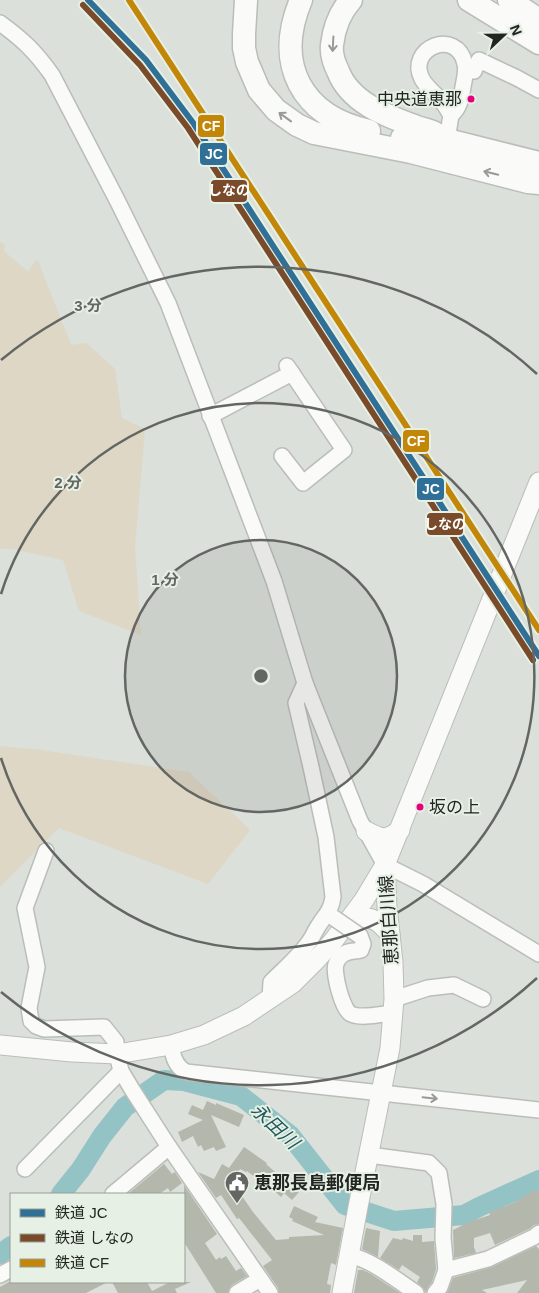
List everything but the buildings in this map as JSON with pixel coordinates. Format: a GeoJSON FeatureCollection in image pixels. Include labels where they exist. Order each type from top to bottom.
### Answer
{"type":"FeatureCollection","features":[{"type":"Feature","properties":{"kind":"highway"},"geometry":{"type":"LineString","coordinates":[[246,0],[244,48],[247,62],[259,90],[276,110],[297,125],[314,133],[411,152],[520,180],[539,183]]}},
{"type":"Feature","properties":{"kind":"highway"},"geometry":{"type":"LineString","coordinates":[[290,0],[280,24],[278,39],[280,60],[286,80],[292,97],[300,107],[332,136]]}},
{"type":"Feature","properties":{"kind":"highway"},"geometry":{"type":"LineString","coordinates":[[301,0],[295,15],[290,39],[291,55],[295,74],[301,87],[308,98],[319,109],[352,127],[423,142],[447,140]]}},
{"type":"Feature","properties":{"kind":"highway"},"geometry":{"type":"LineString","coordinates":[[351,0],[340,14],[332,49],[334,62],[341,80],[351,93],[369,106],[447,140],[539,163]]}},
{"type":"Feature","properties":{"kind":"highway"},"geometry":{"type":"LineString","coordinates":[[469,0],[539,43]]}},
{"type":"Feature","properties":{"kind":"highway"},"geometry":{"type":"LineString","coordinates":[[509,0],[539,20]]}},
{"type":"Feature","properties":{"kind":"main road","name":"恵那白川線"},"geometry":{"type":"LineString","coordinates":[[342,1293],[390,1048],[394,1006],[385,865],[539,482]]}},
{"type":"Feature","properties":{"kind":"main road"},"geometry":{"type":"LineString","coordinates":[[366,831],[378,837],[386,837],[400,830]]}},
{"type":"Feature","properties":{"kind":"main road"},"geometry":{"type":"LineString","coordinates":[[0,1045],[72,1052],[119,1062],[204,1035],[244,1016],[293,983],[318,959],[337,918],[364,900],[385,865]]}},
{"type":"Feature","properties":{"kind":"main road"},"geometry":{"type":"LineString","coordinates":[[337,918],[369,918],[383,925],[390,934]]}},
{"type":"Feature","properties":{"kind":"street"},"geometry":{"type":"LineString","coordinates":[[0,23],[28,45],[52,75],[168,304],[274,581],[305,682],[357,813],[385,865],[422,884],[539,954]]}},
{"type":"Feature","properties":{"kind":"street"},"geometry":{"type":"LineString","coordinates":[[447,140],[451,115],[456,111],[460,103],[466,64],[455,48],[446,44],[438,44],[424,54],[419,62],[419,70],[428,88],[442,102],[451,115]]}},
{"type":"Feature","properties":{"kind":"street"},"geometry":{"type":"LineString","coordinates":[[466,70],[474,71],[479,60],[539,90]]}},
{"type":"Feature","properties":{"kind":"street"},"geometry":{"type":"LineString","coordinates":[[210,416],[290,370],[344,450],[303,483],[282,456]]}},
{"type":"Feature","properties":{"kind":"street"},"geometry":{"type":"LineString","coordinates":[[305,682],[296,703],[326,837],[334,897],[332,906],[337,918],[360,936],[363,944],[361,950],[347,951],[335,965],[338,988],[344,1006],[348,1013],[354,1016],[362,1016],[394,1006],[428,988],[454,985],[484,999]]}},
{"type":"Feature","properties":{"kind":"street"},"geometry":{"type":"LineString","coordinates":[[46,851],[25,908],[37,966],[29,1008],[31,1021],[36,1026],[44,1029],[104,1027],[116,1042],[119,1062],[133,1091],[169,1147],[270,1293]]}},
{"type":"Feature","properties":{"kind":"street"},"geometry":{"type":"LineString","coordinates":[[170,1045],[175,1062],[180,1069],[186,1072],[539,1110]]}},
{"type":"Feature","properties":{"kind":"street"},"geometry":{"type":"LineString","coordinates":[[25,1169],[119,1062]]}},
{"type":"Feature","properties":{"kind":"street"},"geometry":{"type":"LineString","coordinates":[[114,1193],[169,1147]]}},
{"type":"Feature","properties":{"kind":"street"},"geometry":{"type":"LineString","coordinates":[[369,1155],[429,1163],[439,1173],[444,1204],[443,1238],[446,1270],[440,1287],[435,1293]]}},
{"type":"Feature","properties":{"kind":"street"},"geometry":{"type":"LineString","coordinates":[[446,1270],[488,1259],[537,1238]]}},
{"type":"Feature","properties":{"kind":"street"},"geometry":{"type":"LineString","coordinates":[[349,1255],[358,1257],[376,1266],[416,1293]]}},
{"type":"Feature","properties":{"kind":"street"},"geometry":{"type":"LineString","coordinates":[[237,1293],[260,1279]]}},
{"type":"Feature","properties":{"kind":"shaded area"},"geometry":{"type":"Polygon","coordinates":[[[0,242],[5,244],[4,251],[28,272],[36,260],[39,263],[71,345],[86,343],[115,369],[122,418],[145,429],[135,547],[141,635],[79,611],[63,560],[13,549],[0,549],[0,242]]]}},
{"type":"Feature","properties":{"kind":"shaded area"},"geometry":{"type":"Polygon","coordinates":[[[0,746],[41,750],[189,772],[250,830],[208,884],[59,828],[0,887],[0,746]]]}},
{"type":"Feature","properties":{"kind":"waterway","name":"永田川"},"geometry":{"type":"LineString","coordinates":[[62,1193],[125,1107],[164,1080],[184,1081],[241,1096],[290,1135],[345,1205],[394,1221],[464,1215],[539,1180]]}},
{"type":"Feature","properties":{"kind":"waterway","name":"永田川"},"geometry":{"type":"LineString","coordinates":[[0,1254],[10,1247]]}},
{"type":"Feature","properties":{"kind":"rail line","name":"JC"},"geometry":{"type":"LineString","coordinates":[[88,0],[146,60],[194,124],[539,656]]}},
{"type":"Feature","properties":{"kind":"rail line","name":"CF"},"geometry":{"type":"LineString","coordinates":[[129,0],[539,630]]}},
{"type":"Feature","properties":{"kind":"rail line","name":"しなの"},"geometry":{"type":"LineString","coordinates":[[83,5],[140,65],[188,128],[533,660]]}},
{"type":"Feature","properties":{"kind":"place","name":"中央道恵那"},"geometry":{"type":"Point","coordinates":[471,99]}},
{"type":"Feature","properties":{"kind":"place","name":"坂の上"},"geometry":{"type":"Point","coordinates":[420,807]}},
{"type":"Feature","properties":{"kind":"place","name":"恵那長島郵便局"},"geometry":{"type":"Point","coordinates":[237,1204]}}]}
